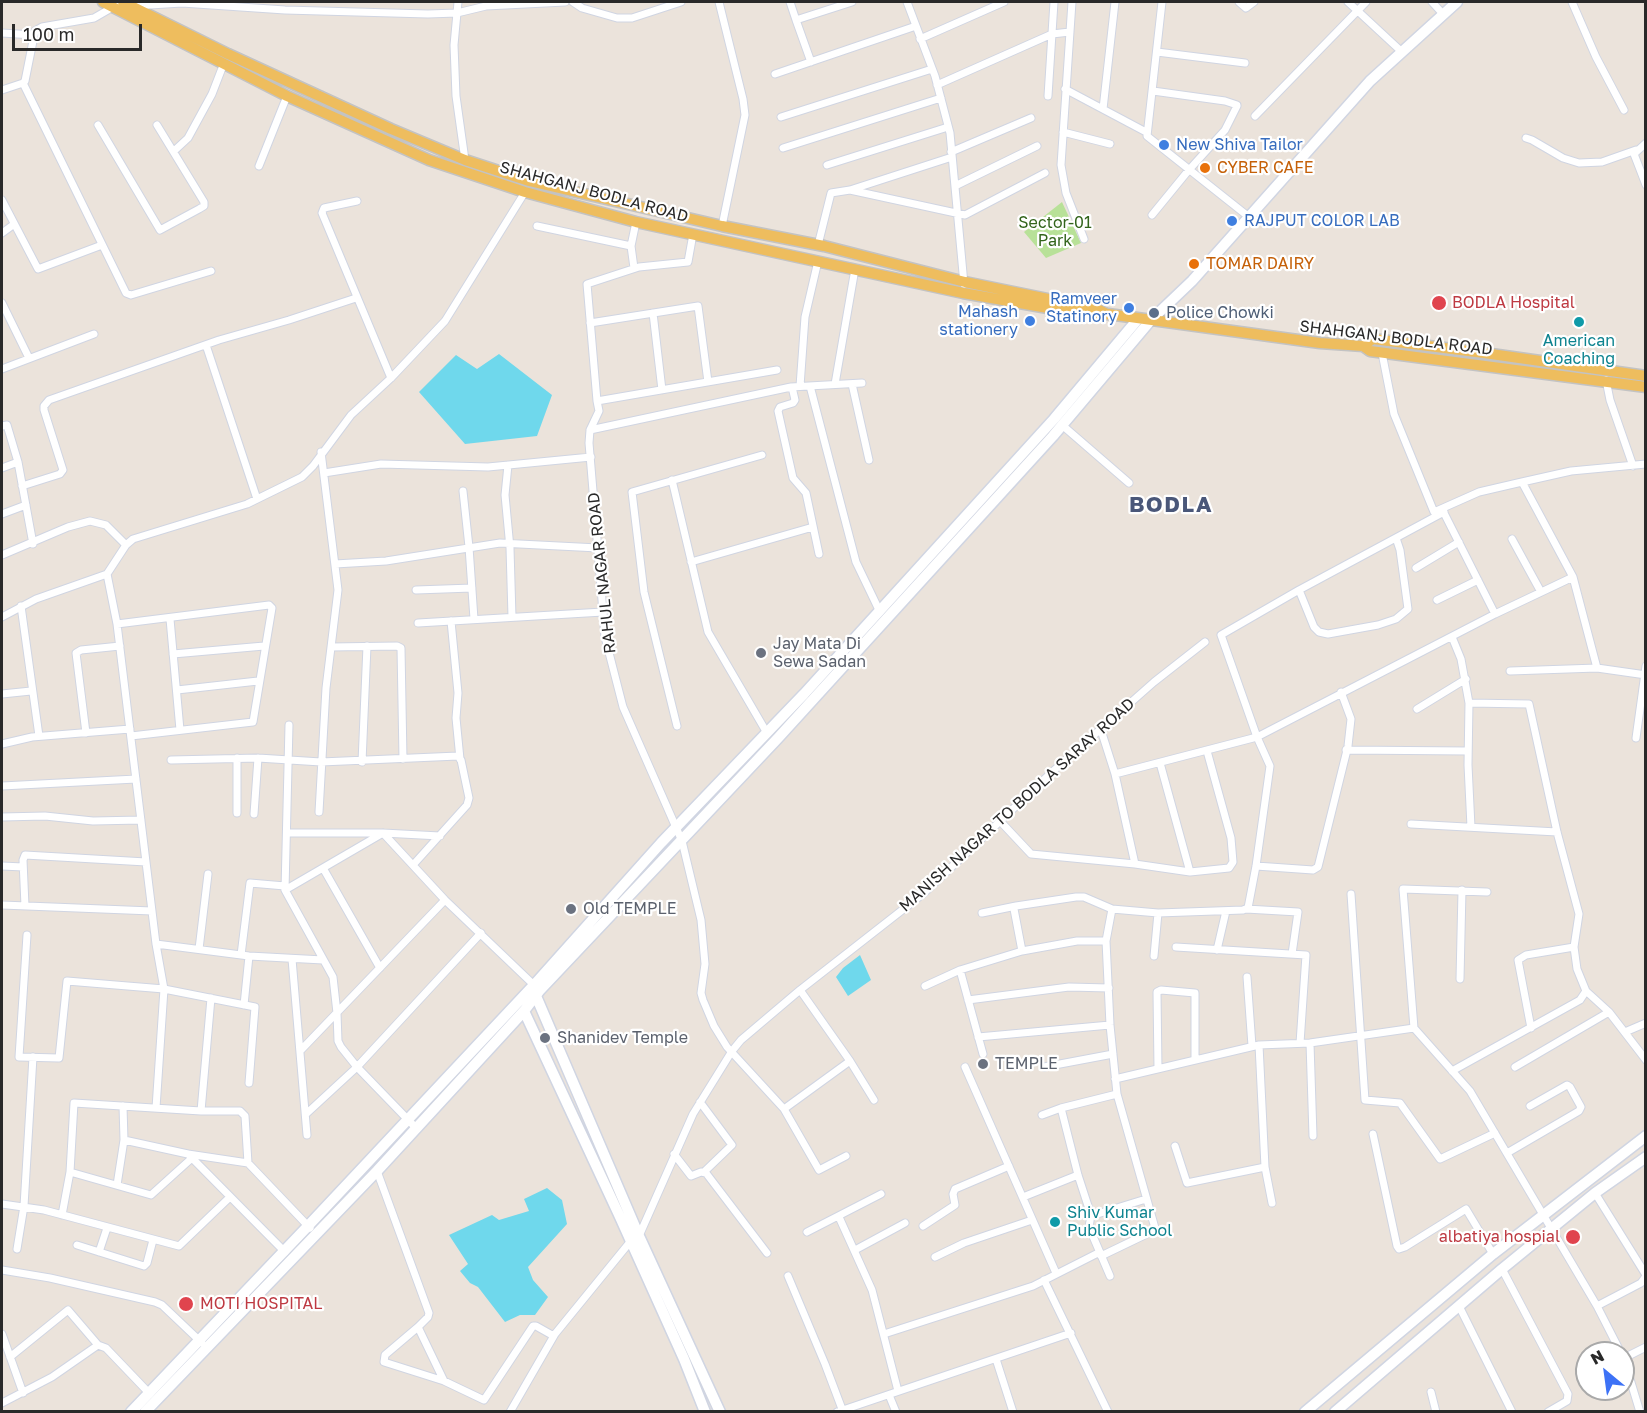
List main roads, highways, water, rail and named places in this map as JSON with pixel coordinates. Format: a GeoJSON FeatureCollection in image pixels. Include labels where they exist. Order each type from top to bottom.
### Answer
{"type":"FeatureCollection","features":[{"type":"Feature","properties":{"kind":"main road"},"geometry":{"type":"LineString","coordinates":[[131,1412],[152,1396],[312,1230],[377,1171],[524,1011],[537,990],[676,829],[1062,425],[1150,321],[1192,281],[1370,81],[1457,2]]}},
{"type":"Feature","properties":{"kind":"main road","name":"SHAHGANJ BODLA ROAD"},"geometry":{"type":"LineString","coordinates":[[118,4],[287,96],[429,160],[525,192],[636,222],[855,269],[964,287],[1093,316],[1108,314],[1320,343],[1363,346],[1370,351],[1646,387]]}},
{"type":"Feature","properties":{"kind":"main road","name":"SHAHGANJ BODLA ROAD"},"geometry":{"type":"LineString","coordinates":[[118,4],[408,137],[465,160],[547,185],[722,226],[818,245],[964,287]]}},
{"type":"Feature","properties":{"kind":"main road"},"geometry":{"type":"LineString","coordinates":[[776,252],[778,237]]}},
{"type":"Feature","properties":{"kind":"main road"},"geometry":{"type":"LineString","coordinates":[[312,1230],[408,1118],[682,841],[1054,419],[1137,319]]}},
{"type":"Feature","properties":{"kind":"main road"},"geometry":{"type":"LineString","coordinates":[[1363,346],[1373,339],[1646,376]]}},
{"type":"Feature","properties":{"kind":"main road"},"geometry":{"type":"LineString","coordinates":[[537,990],[705,1412]]}},
{"type":"Feature","properties":{"kind":"main road"},"geometry":{"type":"LineString","coordinates":[[524,1011],[720,1412]]}},
{"type":"Feature","properties":{"kind":"main road"},"geometry":{"type":"LineString","coordinates":[[1305,1412],[1542,1214],[1646,1136]]}},
{"type":"Feature","properties":{"kind":"main road"},"geometry":{"type":"LineString","coordinates":[[1335,1412],[1347,1407],[1502,1269],[1596,1193],[1646,1157]]}},
{"type":"Feature","properties":{"kind":"main road"},"geometry":{"type":"LineString","coordinates":[[145,1412],[152,1396]]}},
{"type":"Feature","properties":{"kind":"water"},"geometry":{"type":"Polygon","coordinates":[[[499,354],[552,395],[537,436],[465,444],[419,392],[456,355],[477,369],[499,354]]]}},
{"type":"Feature","properties":{"kind":"water"},"geometry":{"type":"Polygon","coordinates":[[[860,955],[871,980],[848,996],[836,977],[843,968],[860,955]]]}},
{"type":"Feature","properties":{"kind":"water"},"geometry":{"type":"Polygon","coordinates":[[[547,1188],[562,1200],[567,1224],[528,1267],[533,1280],[548,1297],[535,1315],[520,1315],[505,1322],[478,1287],[470,1283],[460,1271],[468,1264],[449,1235],[492,1215],[499,1220],[529,1211],[524,1199],[547,1188]]]}},
{"type":"Feature","properties":{"kind":"place","name":"New Shiva Tailor"},"geometry":{"type":"Point","coordinates":[1164,145]}},
{"type":"Feature","properties":{"kind":"place","name":"CYBER CAFE"},"geometry":{"type":"Point","coordinates":[1205,168]}},
{"type":"Feature","properties":{"kind":"place","name":"RAJPUT COLOR LAB"},"geometry":{"type":"Point","coordinates":[1232,221]}},
{"type":"Feature","properties":{"kind":"place","name":"TOMAR DAIRY"},"geometry":{"type":"Point","coordinates":[1194,264]}},
{"type":"Feature","properties":{"kind":"place","name":"BODLA Hospital"},"geometry":{"type":"Point","coordinates":[1439,303]}},
{"type":"Feature","properties":{"kind":"place","name":"Ramveer Statinory"},"geometry":{"type":"Point","coordinates":[1129,308]}},
{"type":"Feature","properties":{"kind":"place","name":"Police Chowki"},"geometry":{"type":"Point","coordinates":[1154,313]}},
{"type":"Feature","properties":{"kind":"place","name":"Mahash stationery"},"geometry":{"type":"Point","coordinates":[1030,321]}},
{"type":"Feature","properties":{"kind":"place","name":"American Coaching"},"geometry":{"type":"Point","coordinates":[1579,322]}},
{"type":"Feature","properties":{"kind":"place","name":"Jay Mata Di Sewa Sadan"},"geometry":{"type":"Point","coordinates":[761,653]}},
{"type":"Feature","properties":{"kind":"place","name":"Old TEMPLE"},"geometry":{"type":"Point","coordinates":[571,909]}},
{"type":"Feature","properties":{"kind":"place","name":"Shanidev Temple"},"geometry":{"type":"Point","coordinates":[545,1038]}},
{"type":"Feature","properties":{"kind":"place","name":"TEMPLE"},"geometry":{"type":"Point","coordinates":[983,1064]}},
{"type":"Feature","properties":{"kind":"place","name":"Shiv Kumar Public School"},"geometry":{"type":"Point","coordinates":[1055,1222]}},
{"type":"Feature","properties":{"kind":"place","name":"albatiya hospial"},"geometry":{"type":"Point","coordinates":[1573,1237]}},
{"type":"Feature","properties":{"kind":"place","name":"MOTI HOSPITAL"},"geometry":{"type":"Point","coordinates":[186,1304]}},
{"type":"Feature","properties":{"kind":"district","name":"BODLA"},"geometry":{"type":"Point","coordinates":[1171,505]}},
{"type":"Feature","properties":{"kind":"park label","name":"Sector-01 Park"},"geometry":{"type":"Point","coordinates":[1055,232]}}]}
